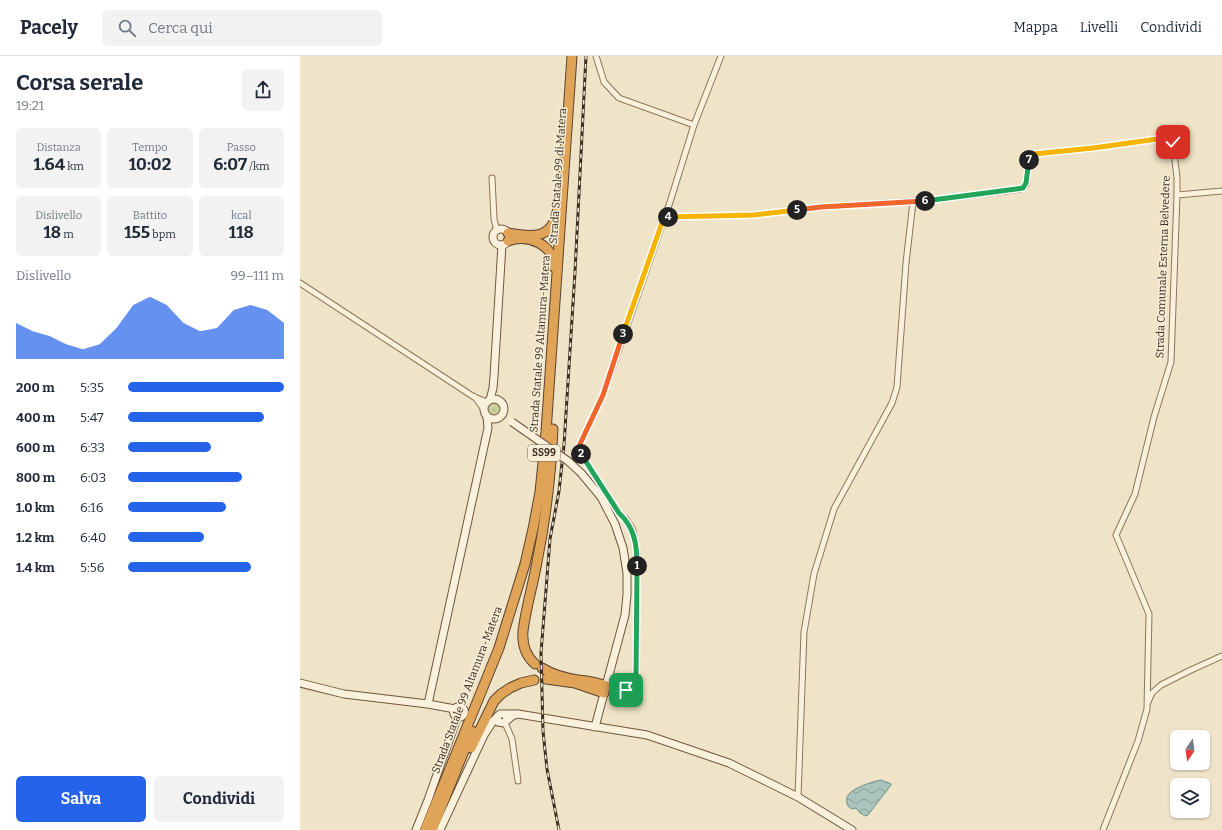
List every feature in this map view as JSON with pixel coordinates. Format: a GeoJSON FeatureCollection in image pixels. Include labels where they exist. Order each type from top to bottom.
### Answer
{"type":"FeatureCollection","features":[{"type":"Feature","properties":{"kind":"highway","name":"Strada Statale 99 Altamura-Matera"},"geometry":{"type":"LineString","coordinates":[[425,830],[499,648],[525,564],[540,492],[546,432],[572,56]]}},
{"type":"Feature","properties":{"kind":"highway","name":"Strada Statale 99 di Matera"},"geometry":{"type":"LineString","coordinates":[[432,830],[518,609],[538,529],[553,429],[577,56]]}},
{"type":"Feature","properties":{"kind":"highway"},"geometry":{"type":"LineString","coordinates":[[506,240],[519,235],[538,236],[551,228],[555,222],[558,206],[566,106],[570,79]]}},
{"type":"Feature","properties":{"kind":"highway"},"geometry":{"type":"LineString","coordinates":[[506,240],[519,238],[539,242],[547,248],[554,262],[551,312],[551,362]]}},
{"type":"Feature","properties":{"kind":"highway"},"geometry":{"type":"LineString","coordinates":[[553,429],[551,474],[537,562],[523,630],[525,650],[538,666],[558,676],[592,681],[605,690]]}},
{"type":"Feature","properties":{"kind":"highway"},"geometry":{"type":"LineString","coordinates":[[546,679],[605,690]]}},
{"type":"Feature","properties":{"kind":"highway"},"geometry":{"type":"LineString","coordinates":[[440,810],[494,701],[510,688],[521,683],[534,680]]}},
{"type":"Feature","properties":{"kind":"street"},"geometry":{"type":"LineString","coordinates":[[596,56],[604,82],[619,98],[694,125]]}},
{"type":"Feature","properties":{"kind":"street"},"geometry":{"type":"LineString","coordinates":[[605,690],[626,690],[633,685],[636,678],[637,554],[633,530],[626,519],[619,513],[580,452],[580,444],[603,395],[694,125],[721,56]]}},
{"type":"Feature","properties":{"kind":"street","name":"Strada Comunale Esterna Belvedere"},"geometry":{"type":"LineString","coordinates":[[913,202],[1023,188],[1026,183],[1029,159],[1030,156],[1034,154],[1086,149],[1172,137],[1178,195],[1171,362],[1154,417],[1135,494],[1116,535],[1149,614],[1147,709],[1138,741],[1103,830]]}},
{"type":"Feature","properties":{"kind":"street"},"geometry":{"type":"LineString","coordinates":[[492,178],[494,219],[497,231],[494,235],[494,240],[497,244],[506,240]]}},
{"type":"Feature","properties":{"kind":"street"},"geometry":{"type":"LineString","coordinates":[[1178,195],[1222,191]]}},
{"type":"Feature","properties":{"kind":"street"},"geometry":{"type":"LineString","coordinates":[[664,217],[754,215],[821,207],[913,202],[906,263],[897,387],[892,403],[882,423],[834,509],[814,574],[804,632],[798,797]]}},
{"type":"Feature","properties":{"kind":"street"},"geometry":{"type":"LineString","coordinates":[[428,704],[488,428],[487,417],[484,413],[493,388],[506,240],[504,230],[497,231]]}},
{"type":"Feature","properties":{"kind":"street"},"geometry":{"type":"LineString","coordinates":[[300,283],[474,397],[489,402],[502,404],[512,422],[582,472],[601,497],[615,524],[623,548],[627,573],[627,595],[625,615],[594,727]]}},
{"type":"Feature","properties":{"kind":"street"},"geometry":{"type":"LineString","coordinates":[[488,428],[502,416],[504,410]]}},
{"type":"Feature","properties":{"kind":"street"},"geometry":{"type":"LineString","coordinates":[[487,417],[492,420],[497,419],[512,422]]}},
{"type":"Feature","properties":{"kind":"street"},"geometry":{"type":"LineString","coordinates":[[1147,704],[1152,694],[1161,685],[1222,656]]}},
{"type":"Feature","properties":{"kind":"street"},"geometry":{"type":"LineString","coordinates":[[300,683],[344,694],[428,704],[455,709],[460,707],[464,710],[463,717],[457,718],[416,830]]}},
{"type":"Feature","properties":{"kind":"street"},"geometry":{"type":"LineString","coordinates":[[440,830],[488,727],[503,719],[518,714],[647,735],[729,763],[798,797],[852,830]]}},
{"type":"Feature","properties":{"kind":"street"},"geometry":{"type":"LineString","coordinates":[[503,719],[512,739],[518,781]]}},
{"type":"Feature","properties":{"kind":"green space"},"geometry":{"type":"Polygon","coordinates":[[[493,403],[498,405],[500,410],[498,415],[493,417],[488,415],[486,410],[488,405],[493,403]]]}},
{"type":"Feature","properties":{"kind":"water"},"geometry":{"type":"Polygon","coordinates":[[[881,780],[891,785],[868,815],[865,816],[856,808],[852,809],[848,806],[847,798],[851,792],[864,785],[881,780]]]}},
{"type":"Feature","properties":{"kind":"railway"},"geometry":{"type":"LineString","coordinates":[[559,830],[547,769],[543,731],[541,653],[550,539],[559,491],[564,445],[575,272],[586,56]]}},
{"type":"Feature","properties":{"kind":"route"},"geometry":{"type":"LineString","coordinates":[[626,690],[633,685],[636,678],[637,554],[633,530],[626,519],[619,513],[580,452],[580,444],[603,395],[664,217],[754,215],[821,207],[858,206],[933,200],[1021,189],[1026,185],[1029,159],[1030,156],[1034,154],[1071,151],[1172,137],[1173,142]]}}]}
